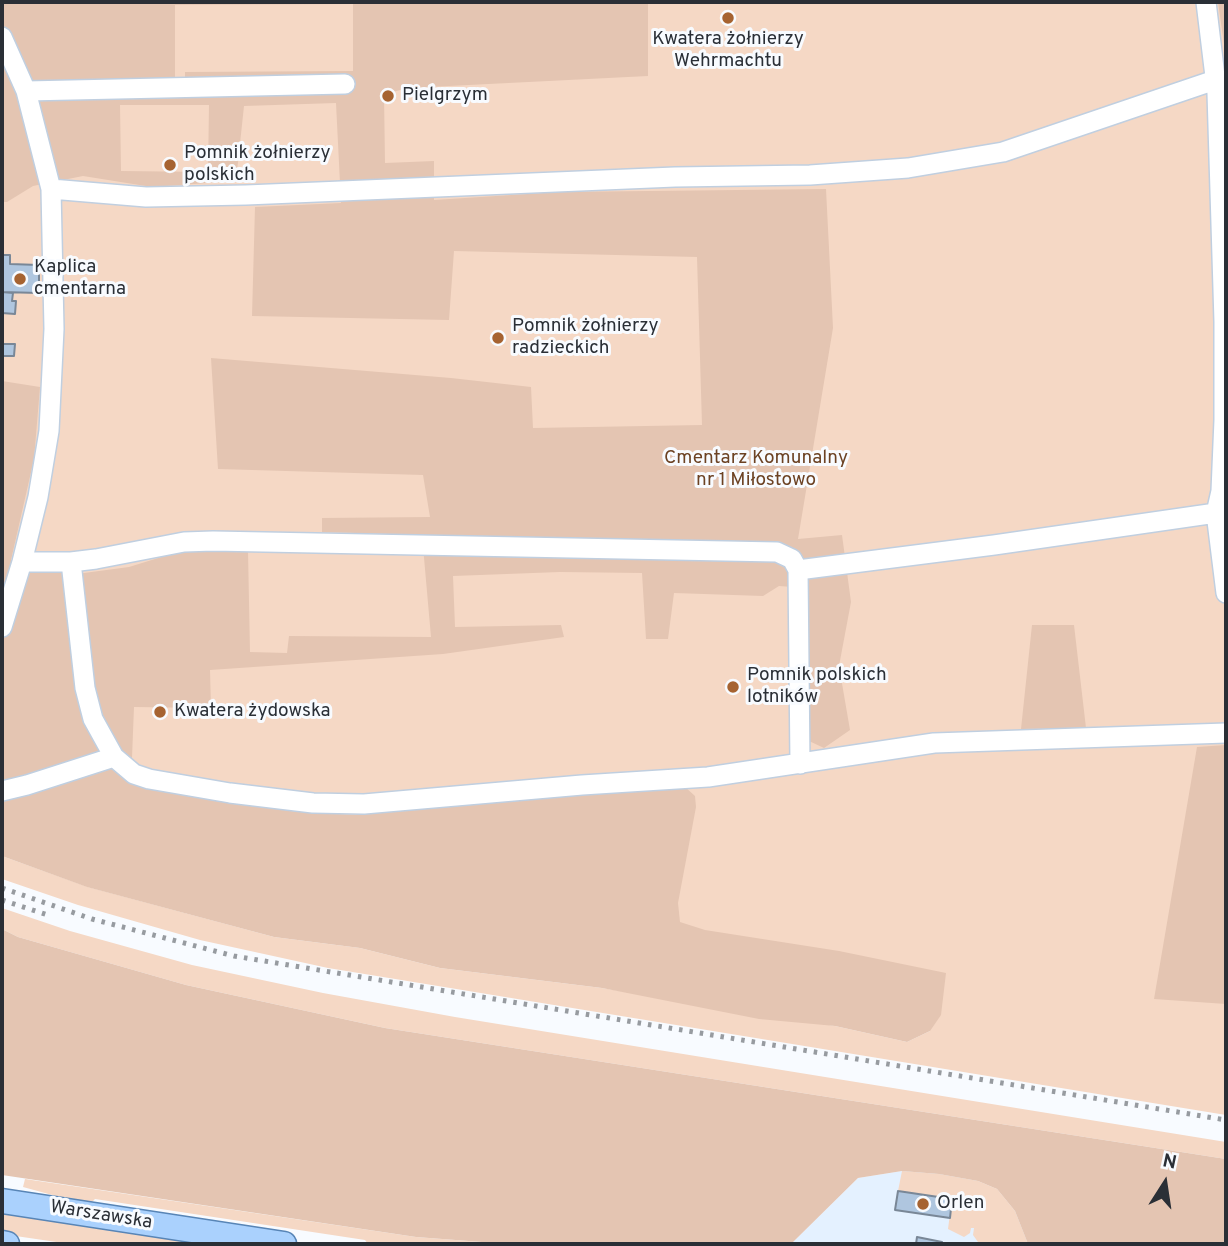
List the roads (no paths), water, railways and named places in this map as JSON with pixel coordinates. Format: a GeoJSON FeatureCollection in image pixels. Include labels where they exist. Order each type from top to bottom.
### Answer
{"type":"FeatureCollection","features":[{"type":"Feature","properties":{"kind":"main road","name":"Warszawska"},"geometry":{"type":"LineString","coordinates":[[2,1201],[284,1244]]}},
{"type":"Feature","properties":{"kind":"main road"},"geometry":{"type":"LineString","coordinates":[[2,1243],[7,1244]]}},
{"type":"Feature","properties":{"kind":"street"},"geometry":{"type":"LineString","coordinates":[[1206,2],[1217,106],[1224,334],[1221,511],[1226,593]]}},
{"type":"Feature","properties":{"kind":"street"},"geometry":{"type":"LineString","coordinates":[[2,37],[26,91],[51,189],[54,329],[49,431],[38,497],[2,627]]}},
{"type":"Feature","properties":{"kind":"street"},"geometry":{"type":"LineString","coordinates":[[51,189],[146,197],[234,195],[675,177],[810,175],[908,169],[1003,152],[1214,80]]}},
{"type":"Feature","properties":{"kind":"street"},"geometry":{"type":"LineString","coordinates":[[26,91],[345,84]]}},
{"type":"Feature","properties":{"kind":"street"},"geometry":{"type":"LineString","coordinates":[[798,570],[903,558],[1221,511]]}},
{"type":"Feature","properties":{"kind":"street"},"geometry":{"type":"LineString","coordinates":[[22,562],[71,562],[121,556],[184,542],[237,541],[770,550],[792,559],[798,570],[800,764]]}},
{"type":"Feature","properties":{"kind":"street"},"geometry":{"type":"LineString","coordinates":[[71,562],[89,705],[100,733],[114,757],[134,774],[149,779],[257,797],[350,804],[708,777],[934,743],[1226,733]]}},
{"type":"Feature","properties":{"kind":"street"},"geometry":{"type":"LineString","coordinates":[[2,790],[27,785],[114,757]]}},
{"type":"Feature","properties":{"kind":"railway"},"geometry":{"type":"LineString","coordinates":[[2,888],[92,919],[234,956],[1226,1120]]}},
{"type":"Feature","properties":{"kind":"railway"},"geometry":{"type":"LineString","coordinates":[[2,900],[48,915]]}},
{"type":"Feature","properties":{"kind":"place","name":"Kwatera żołnierzy Wehrmachtu"},"geometry":{"type":"Point","coordinates":[728,18]}},
{"type":"Feature","properties":{"kind":"place","name":"Pielgrzym"},"geometry":{"type":"Point","coordinates":[388,96]}},
{"type":"Feature","properties":{"kind":"place","name":"Pomnik żołnierzy polskich"},"geometry":{"type":"Point","coordinates":[170,165]}},
{"type":"Feature","properties":{"kind":"place","name":"Kaplica cmentarna"},"geometry":{"type":"Point","coordinates":[20,279]}},
{"type":"Feature","properties":{"kind":"place","name":"Pomnik żołnierzy radzieckich"},"geometry":{"type":"Point","coordinates":[498,338]}},
{"type":"Feature","properties":{"kind":"place","name":"Pomnik polskich lotników"},"geometry":{"type":"Point","coordinates":[733,687]}},
{"type":"Feature","properties":{"kind":"place","name":"Kwatera żydowska"},"geometry":{"type":"Point","coordinates":[160,712]}},
{"type":"Feature","properties":{"kind":"place","name":"Orlen"},"geometry":{"type":"Point","coordinates":[923,1204]}},
{"type":"Feature","properties":{"kind":"park label","name":"Cmentarz Komunalny nr 1 Miłostowo"},"geometry":{"type":"Point","coordinates":[756,470]}}]}
